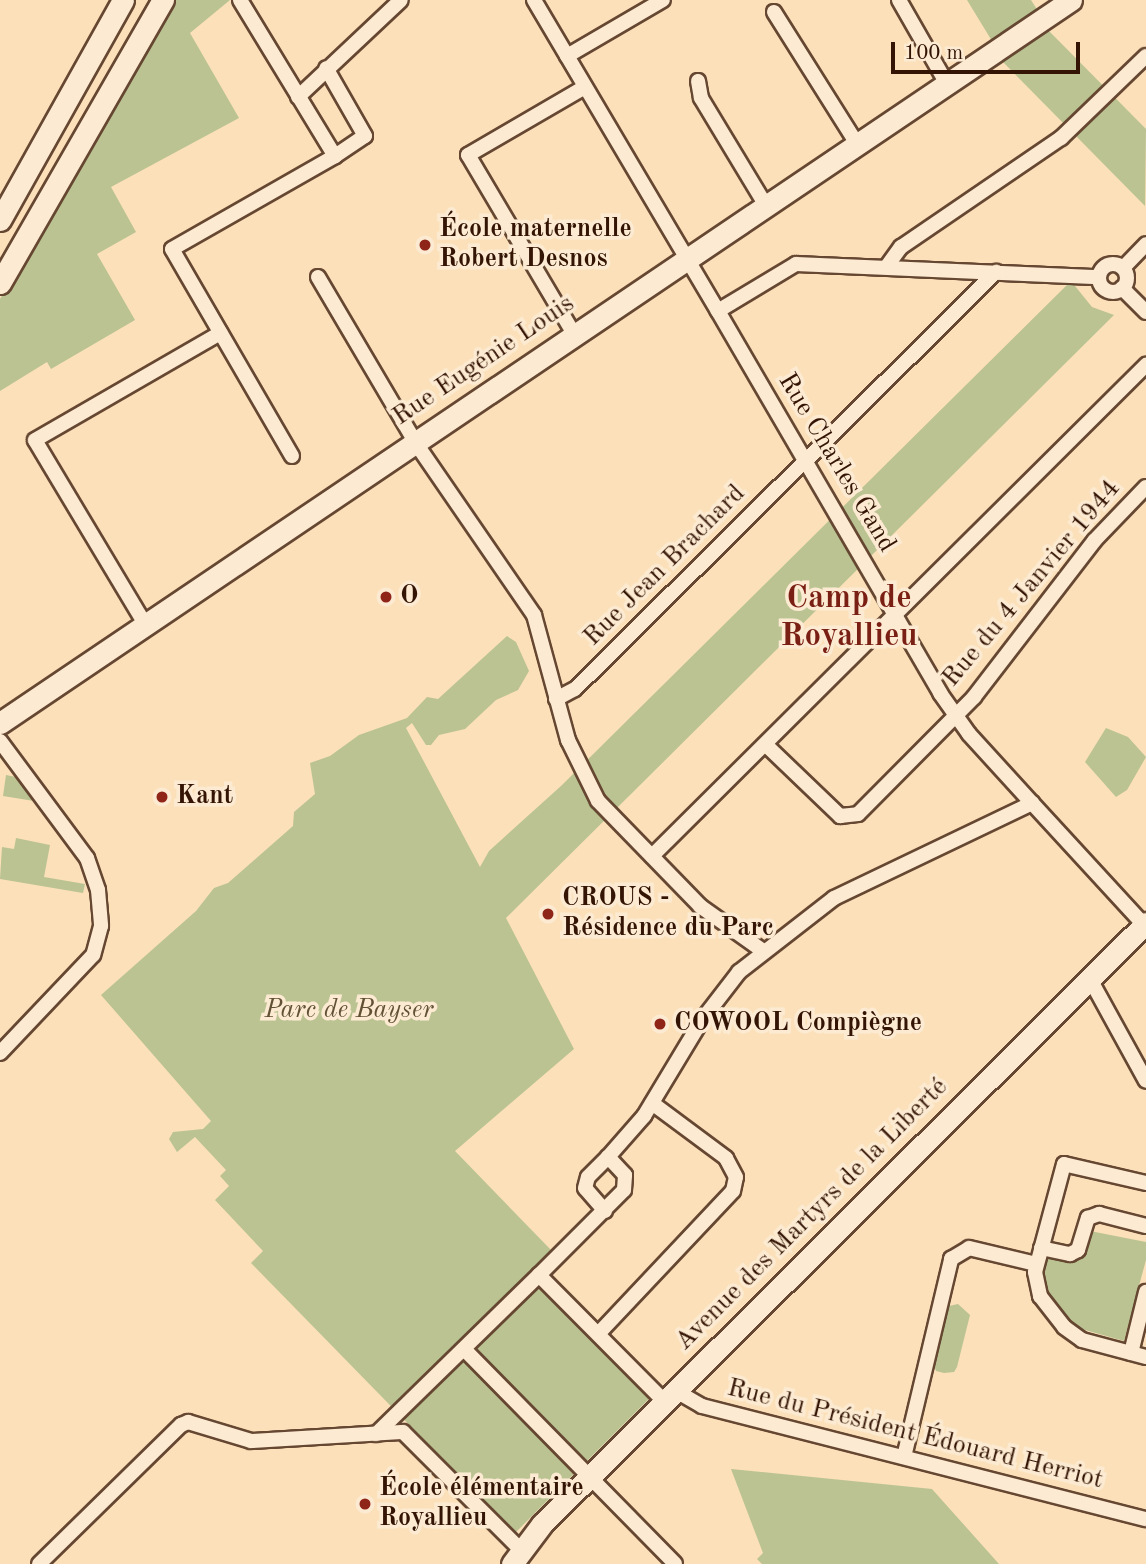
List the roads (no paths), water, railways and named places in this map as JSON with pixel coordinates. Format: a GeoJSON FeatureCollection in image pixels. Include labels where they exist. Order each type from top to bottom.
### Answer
{"type":"FeatureCollection","features":[{"type":"Feature","properties":{"kind":"street"},"geometry":{"type":"LineString","coordinates":[[0,220],[123,0]]}},
{"type":"Feature","properties":{"kind":"street"},"geometry":{"type":"LineString","coordinates":[[0,283],[163,0]]}},
{"type":"Feature","properties":{"kind":"street"},"geometry":{"type":"LineString","coordinates":[[240,0],[335,156]]}},
{"type":"Feature","properties":{"kind":"street"},"geometry":{"type":"LineString","coordinates":[[298,97],[401,0]]}},
{"type":"Feature","properties":{"kind":"street","name":"Rue Charles Gand"},"geometry":{"type":"LineString","coordinates":[[534,0],[684,259],[718,311],[897,613],[940,693],[969,734],[1145,924]]}},
{"type":"Feature","properties":{"kind":"street"},"geometry":{"type":"LineString","coordinates":[[567,56],[663,0]]}},
{"type":"Feature","properties":{"kind":"street"},"geometry":{"type":"LineString","coordinates":[[899,0],[946,82]]}},
{"type":"Feature","properties":{"kind":"street","name":"Rue Eugénie Louis"},"geometry":{"type":"LineString","coordinates":[[0,723],[765,204],[1071,0]]}},
{"type":"Feature","properties":{"kind":"street"},"geometry":{"type":"LineString","coordinates":[[774,12],[857,144]]}},
{"type":"Feature","properties":{"kind":"street"},"geometry":{"type":"LineString","coordinates":[[887,266],[910,240],[1061,138],[1146,56]]}},
{"type":"Feature","properties":{"kind":"street"},"geometry":{"type":"LineString","coordinates":[[292,456],[172,249],[335,156],[365,136],[326,68]]}},
{"type":"Feature","properties":{"kind":"street"},"geometry":{"type":"LineString","coordinates":[[698,81],[701,98],[765,204]]}},
{"type":"Feature","properties":{"kind":"street"},"geometry":{"type":"LineString","coordinates":[[574,334],[468,155],[585,88]]}},
{"type":"Feature","properties":{"kind":"street"},"geometry":{"type":"LineString","coordinates":[[1123,268],[1146,244]]}},
{"type":"Feature","properties":{"kind":"street"},"geometry":{"type":"LineString","coordinates":[[718,311],[796,264],[1098,277],[1111,264],[1123,268],[1126,274],[1122,288]]}},
{"type":"Feature","properties":{"kind":"street","name":"Rue Jean Brachard"},"geometry":{"type":"LineString","coordinates":[[556,699],[575,689],[996,272]]}},
{"type":"Feature","properties":{"kind":"street"},"geometry":{"type":"LineString","coordinates":[[318,276],[415,442],[534,615],[545,645],[568,740],[598,801],[700,906],[763,951]]}},
{"type":"Feature","properties":{"kind":"street"},"geometry":{"type":"LineString","coordinates":[[1098,277],[1104,289],[1122,288],[1146,312]]}},
{"type":"Feature","properties":{"kind":"street"},"geometry":{"type":"LineString","coordinates":[[145,624],[35,440],[220,333]]}},
{"type":"Feature","properties":{"kind":"street"},"geometry":{"type":"LineString","coordinates":[[652,856],[1146,365]]}},
{"type":"Feature","properties":{"kind":"street","name":"Rue du 4 Janvier 1944"},"geometry":{"type":"LineString","coordinates":[[766,745],[839,816],[858,814],[955,711],[974,697],[1094,541],[1146,487]]}},
{"type":"Feature","properties":{"kind":"street"},"geometry":{"type":"LineString","coordinates":[[0,741],[87,858],[98,890],[100,926],[93,955],[0,1053]]}},
{"type":"Feature","properties":{"kind":"street"},"geometry":{"type":"LineString","coordinates":[[606,1211],[585,1188],[588,1177],[652,1103],[702,1020],[739,972],[834,898],[1032,803]]}},
{"type":"Feature","properties":{"kind":"street","name":"Avenue des Martyrs de la Liberté"},"geometry":{"type":"LineString","coordinates":[[517,1557],[589,1476],[1145,924]]}},
{"type":"Feature","properties":{"kind":"street"},"geometry":{"type":"LineString","coordinates":[[1090,979],[1146,1081]]}},
{"type":"Feature","properties":{"kind":"street"},"geometry":{"type":"LineString","coordinates":[[599,1333],[733,1191],[736,1177],[726,1158],[652,1103]]}},
{"type":"Feature","properties":{"kind":"street"},"geometry":{"type":"LineString","coordinates":[[376,1434],[606,1211],[627,1181],[608,1157]]}},
{"type":"Feature","properties":{"kind":"street"},"geometry":{"type":"LineString","coordinates":[[1146,1183],[1064,1164],[1036,1264],[1040,1296],[1064,1327],[1082,1340],[1146,1357]]}},
{"type":"Feature","properties":{"kind":"street"},"geometry":{"type":"LineString","coordinates":[[1041,1248],[1070,1254],[1078,1250],[1088,1218],[1099,1214],[1146,1226]]}},
{"type":"Feature","properties":{"kind":"street"},"geometry":{"type":"LineString","coordinates":[[904,1457],[951,1259],[969,1248],[1036,1264]]}},
{"type":"Feature","properties":{"kind":"street","name":"Rue du Président Édouard Herriot"},"geometry":{"type":"LineString","coordinates":[[539,1275],[670,1396],[1146,1520]]}},
{"type":"Feature","properties":{"kind":"street"},"geometry":{"type":"LineString","coordinates":[[1131,1353],[1146,1292]]}},
{"type":"Feature","properties":{"kind":"street"},"geometry":{"type":"LineString","coordinates":[[464,1349],[675,1564]]}},
{"type":"Feature","properties":{"kind":"street"},"geometry":{"type":"LineString","coordinates":[[39,1564],[181,1424],[193,1422],[227,1437],[251,1441],[403,1432],[517,1557]]}},
{"type":"Feature","properties":{"kind":"place","name":"École maternelle Robert Desnos"},"geometry":{"type":"Point","coordinates":[425,245]}},
{"type":"Feature","properties":{"kind":"place","name":"O"},"geometry":{"type":"Point","coordinates":[386,597]}},
{"type":"Feature","properties":{"kind":"place","name":"Kant"},"geometry":{"type":"Point","coordinates":[162,797]}},
{"type":"Feature","properties":{"kind":"place","name":"CROUS - Résidence du Parc"},"geometry":{"type":"Point","coordinates":[548,914]}},
{"type":"Feature","properties":{"kind":"place","name":"COWOOL Compiègne"},"geometry":{"type":"Point","coordinates":[660,1024]}},
{"type":"Feature","properties":{"kind":"place","name":"École élémentaire Royallieu"},"geometry":{"type":"Point","coordinates":[365,1504]}},
{"type":"Feature","properties":{"kind":"district","name":"Camp de Royallieu"},"geometry":{"type":"Point","coordinates":[849,618]}},
{"type":"Feature","properties":{"kind":"park label","name":"Parc de Bayser"},"geometry":{"type":"Point","coordinates":[349,1011]}}]}
